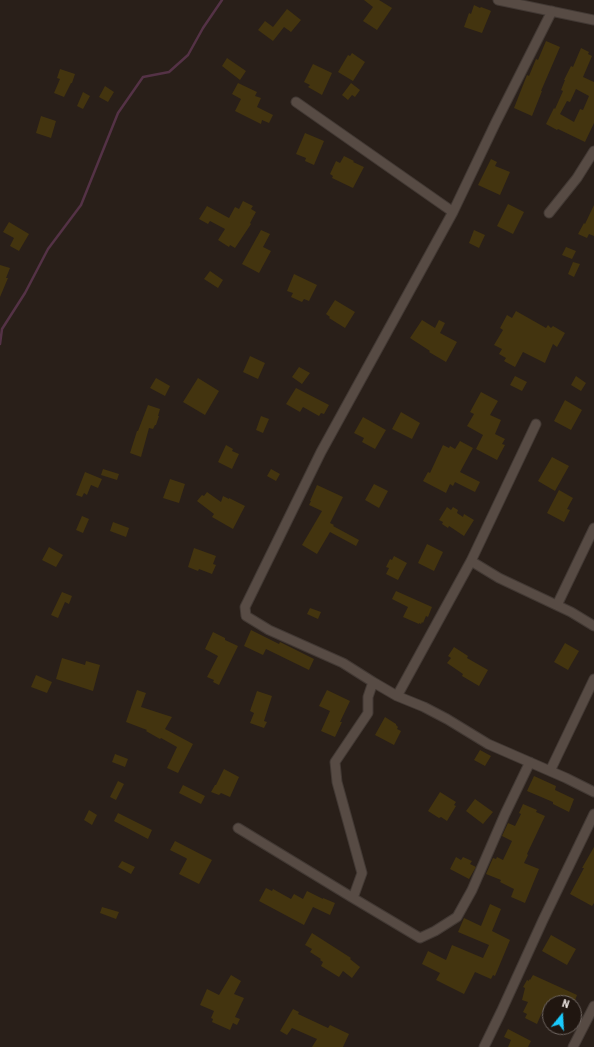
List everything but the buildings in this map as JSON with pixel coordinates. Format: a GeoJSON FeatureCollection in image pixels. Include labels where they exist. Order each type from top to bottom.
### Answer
{"type":"FeatureCollection","features":[{"type":"Feature","properties":{"kind":"street"},"geometry":{"type":"LineString","coordinates":[[498,0],[594,20]]}},
{"type":"Feature","properties":{"kind":"street"},"geometry":{"type":"LineString","coordinates":[[552,11],[453,212],[320,452],[245,607],[246,616],[269,630],[343,663],[397,696],[430,710],[488,744],[566,778],[594,792]]}},
{"type":"Feature","properties":{"kind":"street"},"geometry":{"type":"LineString","coordinates":[[296,102],[453,212]]}},
{"type":"Feature","properties":{"kind":"street"},"geometry":{"type":"LineString","coordinates":[[549,212],[577,178],[594,151]]}},
{"type":"Feature","properties":{"kind":"street"},"geometry":{"type":"LineString","coordinates":[[397,696],[471,561],[536,424]]}},
{"type":"Feature","properties":{"kind":"street"},"geometry":{"type":"LineString","coordinates":[[557,605],[594,528]]}},
{"type":"Feature","properties":{"kind":"street"},"geometry":{"type":"LineString","coordinates":[[471,561],[499,578],[571,612],[594,626]]}},
{"type":"Feature","properties":{"kind":"street"},"geometry":{"type":"LineString","coordinates":[[550,771],[594,679]]}},
{"type":"Feature","properties":{"kind":"street"},"geometry":{"type":"LineString","coordinates":[[353,898],[362,873],[337,782],[335,762],[368,713],[368,697],[373,682]]}},
{"type":"Feature","properties":{"kind":"street"},"geometry":{"type":"LineString","coordinates":[[238,828],[420,938],[435,931],[456,917],[472,890],[505,814],[530,762]]}},
{"type":"Feature","properties":{"kind":"street"},"geometry":{"type":"LineString","coordinates":[[484,1047],[594,814]]}},
{"type":"Feature","properties":{"kind":"street"},"geometry":{"type":"LineString","coordinates":[[573,1047],[594,1006]]}},
{"type":"Feature","properties":{"kind":"waterway"},"geometry":{"type":"LineString","coordinates":[[0,344],[2,329],[25,293],[48,249],[81,205],[118,113],[143,77],[169,72],[188,55],[203,28],[222,0]]}}]}
